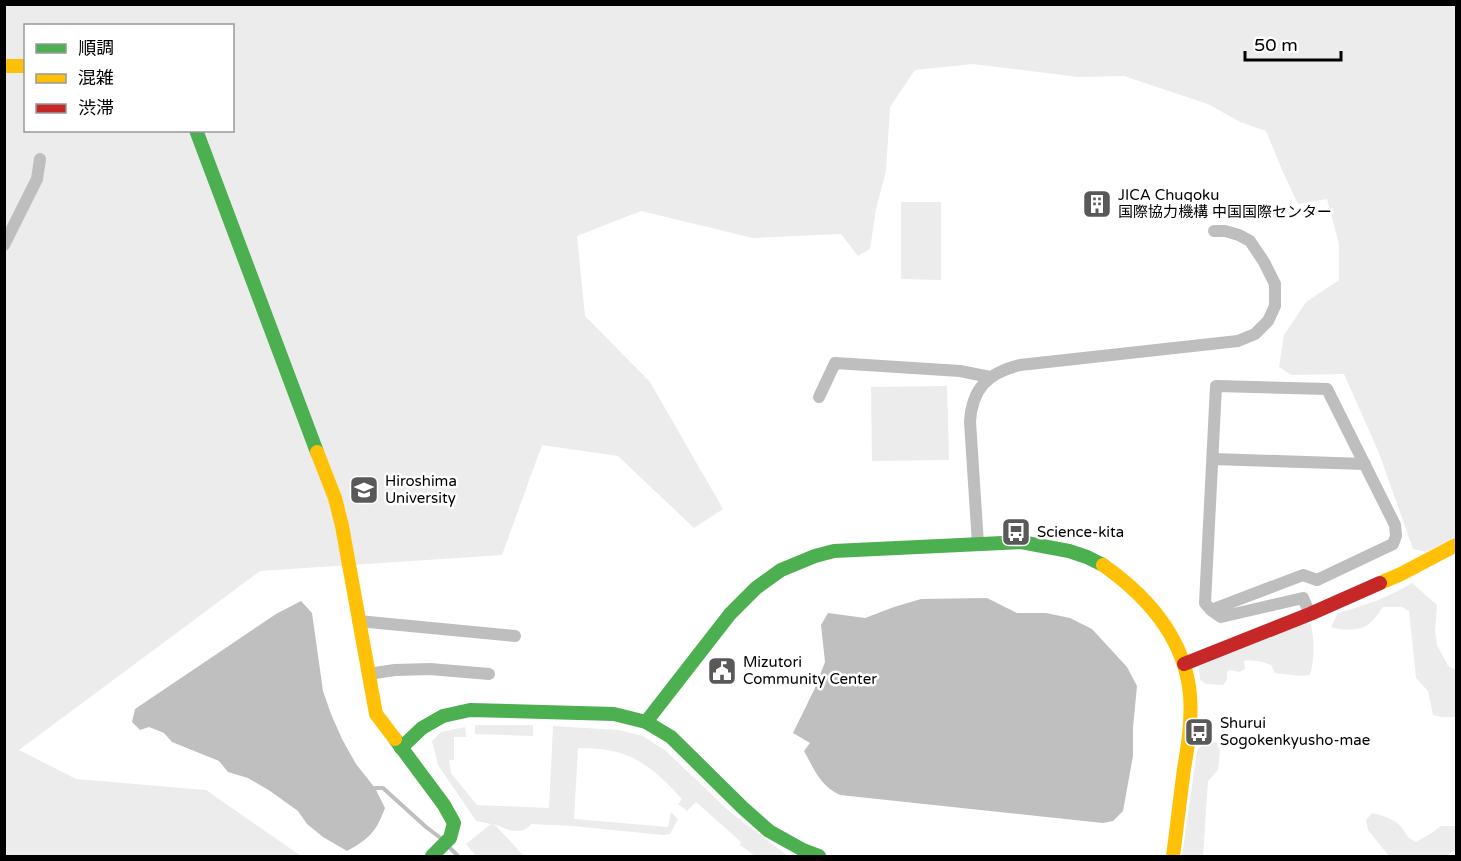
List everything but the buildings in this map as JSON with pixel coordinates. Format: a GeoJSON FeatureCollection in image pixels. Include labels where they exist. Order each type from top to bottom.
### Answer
{"type":"FeatureCollection","features":[{"type":"Feature","properties":{"kind":"street"},"geometry":{"type":"LineString","coordinates":[[4,66],[24,66]]}},
{"type":"Feature","properties":{"kind":"street"},"geometry":{"type":"LineString","coordinates":[[197,132],[335,498],[376,714],[444,805],[454,823],[441,847]]}},
{"type":"Feature","properties":{"kind":"street"},"geometry":{"type":"LineString","coordinates":[[4,245],[37,179],[40,159]]}},
{"type":"Feature","properties":{"kind":"street"},"geometry":{"type":"LineString","coordinates":[[978,544],[970,412],[977,392],[990,377],[1004,369],[1020,365],[1238,341],[1255,334],[1268,321],[1275,306],[1275,284],[1264,262],[1250,241],[1225,231],[1214,231]]}},
{"type":"Feature","properties":{"kind":"street"},"geometry":{"type":"LineString","coordinates":[[819,397],[836,363],[960,371],[990,377]]}},
{"type":"Feature","properties":{"kind":"street"},"geometry":{"type":"LineString","coordinates":[[1211,610],[1303,575],[1317,580],[1393,544],[1396,536],[1395,525],[1328,389],[1216,386],[1205,603],[1211,610],[1221,617],[1303,598],[1310,614]]}},
{"type":"Feature","properties":{"kind":"street"},"geometry":{"type":"LineString","coordinates":[[1213,459],[1365,464]]}},
{"type":"Feature","properties":{"kind":"street"},"geometry":{"type":"LineString","coordinates":[[646,722],[730,614],[756,588],[781,570],[834,551],[1021,542],[1063,549],[1097,561],[1131,584],[1159,614],[1184,664],[1190,695],[1190,734],[1173,856]]}},
{"type":"Feature","properties":{"kind":"street"},"geometry":{"type":"LineString","coordinates":[[1184,664],[1310,614],[1401,574],[1456,545]]}},
{"type":"Feature","properties":{"kind":"street"},"geometry":{"type":"LineString","coordinates":[[358,621],[515,636]]}},
{"type":"Feature","properties":{"kind":"street"},"geometry":{"type":"LineString","coordinates":[[368,674],[395,670],[430,669],[489,674]]}},
{"type":"Feature","properties":{"kind":"street"},"geometry":{"type":"LineString","coordinates":[[401,748],[422,728],[443,716],[470,710],[614,714],[630,717],[646,722],[671,737],[769,831],[819,856]]}},
{"type":"Feature","properties":{"kind":"shaded area","name":"Hiroshima University"},"geometry":{"type":"Polygon","coordinates":[[[5,5],[1456,5],[1456,537],[1426,552],[1413,549],[1379,453],[1344,374],[1291,375],[1279,367],[1284,335],[1306,302],[1339,280],[1339,244],[1327,199],[1298,204],[1266,131],[1240,122],[1208,104],[1124,76],[1078,77],[973,64],[915,70],[890,107],[886,171],[876,209],[870,249],[858,256],[841,234],[753,238],[641,211],[577,236],[585,316],[650,382],[723,509],[694,528],[618,456],[542,445],[502,555],[260,571],[19,750],[76,779],[206,790],[301,856],[5,856],[5,5]]]}},
{"type":"Feature","properties":{"kind":"shaded area"},"geometry":{"type":"Polygon","coordinates":[[[901,202],[941,202],[941,280],[901,279],[901,202]]]}},
{"type":"Feature","properties":{"kind":"shaded area"},"geometry":{"type":"Polygon","coordinates":[[[947,386],[949,460],[872,461],[871,387],[947,386]]]}},
{"type":"Feature","properties":{"kind":"shaded area"},"geometry":{"type":"Polygon","coordinates":[[[1412,583],[1437,605],[1435,631],[1437,645],[1448,666],[1456,670],[1456,717],[1433,715],[1428,691],[1416,678],[1409,611],[1402,607],[1383,607],[1367,626],[1362,628],[1345,630],[1331,627],[1338,613],[1376,601],[1412,583]]]}},
{"type":"Feature","properties":{"kind":"shaded area"},"geometry":{"type":"Polygon","coordinates":[[[987,598],[1017,613],[1046,613],[1070,618],[1092,629],[1127,667],[1137,686],[1133,756],[1123,811],[1113,821],[1103,823],[840,795],[822,782],[804,751],[810,743],[793,733],[825,662],[821,625],[828,613],[865,618],[921,599],[987,598]]]}},
{"type":"Feature","properties":{"kind":"shaded area"},"geometry":{"type":"Polygon","coordinates":[[[301,601],[312,613],[323,691],[331,714],[356,764],[375,788],[385,808],[371,834],[347,851],[323,837],[307,824],[298,811],[270,791],[248,778],[228,772],[219,761],[172,742],[164,733],[149,727],[140,730],[132,722],[135,709],[276,614],[301,601]]]}},
{"type":"Feature","properties":{"kind":"shaded area"},"geometry":{"type":"Polygon","coordinates":[[[1305,623],[1311,624],[1313,636],[1310,675],[1275,673],[1271,665],[1247,660],[1244,661],[1245,669],[1239,672],[1230,670],[1227,672],[1227,680],[1223,685],[1206,684],[1200,680],[1199,666],[1305,623]]]}},
{"type":"Feature","properties":{"kind":"shaded area"},"geometry":{"type":"Polygon","coordinates":[[[475,725],[533,725],[533,736],[475,734],[475,725]]]}},
{"type":"Feature","properties":{"kind":"shaded area"},"geometry":{"type":"Polygon","coordinates":[[[553,726],[618,730],[643,736],[666,751],[729,811],[788,856],[755,856],[740,845],[741,842],[696,802],[687,811],[678,804],[682,799],[666,782],[640,762],[619,753],[578,748],[574,819],[668,827],[671,812],[678,819],[670,834],[531,824],[518,831],[494,824],[524,856],[476,856],[466,844],[491,824],[476,821],[438,765],[432,741],[441,732],[465,727],[466,737],[454,737],[454,760],[449,760],[451,773],[477,805],[549,808],[553,726]]]}},
{"type":"Feature","properties":{"kind":"shaded area"},"geometry":{"type":"Polygon","coordinates":[[[1216,742],[1220,750],[1218,770],[1208,781],[1203,856],[1182,856],[1197,750],[1204,744],[1216,742]]]}},
{"type":"Feature","properties":{"kind":"shaded area"},"geometry":{"type":"Polygon","coordinates":[[[1372,813],[1395,822],[1416,842],[1441,826],[1456,826],[1456,850],[1446,856],[1389,856],[1368,830],[1366,820],[1372,813]]]}},
{"type":"Feature","properties":{"kind":"waterway"},"geometry":{"type":"LineString","coordinates":[[375,788],[383,788],[442,839]]}},
{"type":"Feature","properties":{"kind":"waterway"},"geometry":{"type":"LineString","coordinates":[[449,847],[458,856]]}},
{"type":"Feature","properties":{"kind":"traffic: fast"},"geometry":{"type":"LineString","coordinates":[[197,132],[317,452]]}},
{"type":"Feature","properties":{"kind":"traffic: fast"},"geometry":{"type":"LineString","coordinates":[[646,722],[730,614],[756,588],[781,570],[815,556],[834,551],[1021,542],[1069,551],[1103,565]]}},
{"type":"Feature","properties":{"kind":"traffic: fast"},"geometry":{"type":"LineString","coordinates":[[401,748],[422,728],[443,716],[470,710],[614,714],[646,722],[671,737],[769,831],[819,856]]}},
{"type":"Feature","properties":{"kind":"traffic: fast"},"geometry":{"type":"LineString","coordinates":[[395,739],[444,805],[454,823],[450,838],[432,856]]}},
{"type":"Feature","properties":{"kind":"traffic: slow"},"geometry":{"type":"LineString","coordinates":[[4,66],[24,66]]}},
{"type":"Feature","properties":{"kind":"traffic: slow"},"geometry":{"type":"LineString","coordinates":[[317,452],[335,498],[342,526],[376,714],[395,739]]}},
{"type":"Feature","properties":{"kind":"traffic: slow"},"geometry":{"type":"LineString","coordinates":[[1380,583],[1456,545]]}},
{"type":"Feature","properties":{"kind":"traffic: slow"},"geometry":{"type":"LineString","coordinates":[[1103,565],[1149,605],[1172,637],[1187,675],[1190,723],[1173,856]]}},
{"type":"Feature","properties":{"kind":"traffic: jam"},"geometry":{"type":"LineString","coordinates":[[1184,664],[1310,614],[1380,583]]}},
{"type":"Feature","properties":{"kind":"place","name":"JICA Chugoku 国際協力機構 中国国際センター"},"geometry":{"type":"Point","coordinates":[1097,204]}},
{"type":"Feature","properties":{"kind":"place","name":"Hiroshima University"},"geometry":{"type":"Point","coordinates":[364,490]}},
{"type":"Feature","properties":{"kind":"place","name":"Science-kita"},"geometry":{"type":"Point","coordinates":[1016,532]}},
{"type":"Feature","properties":{"kind":"place","name":"Mizutori Community Center"},"geometry":{"type":"Point","coordinates":[722,671]}},
{"type":"Feature","properties":{"kind":"place","name":"Shurui Sogokenkyusho-mae"},"geometry":{"type":"Point","coordinates":[1199,732]}}]}
